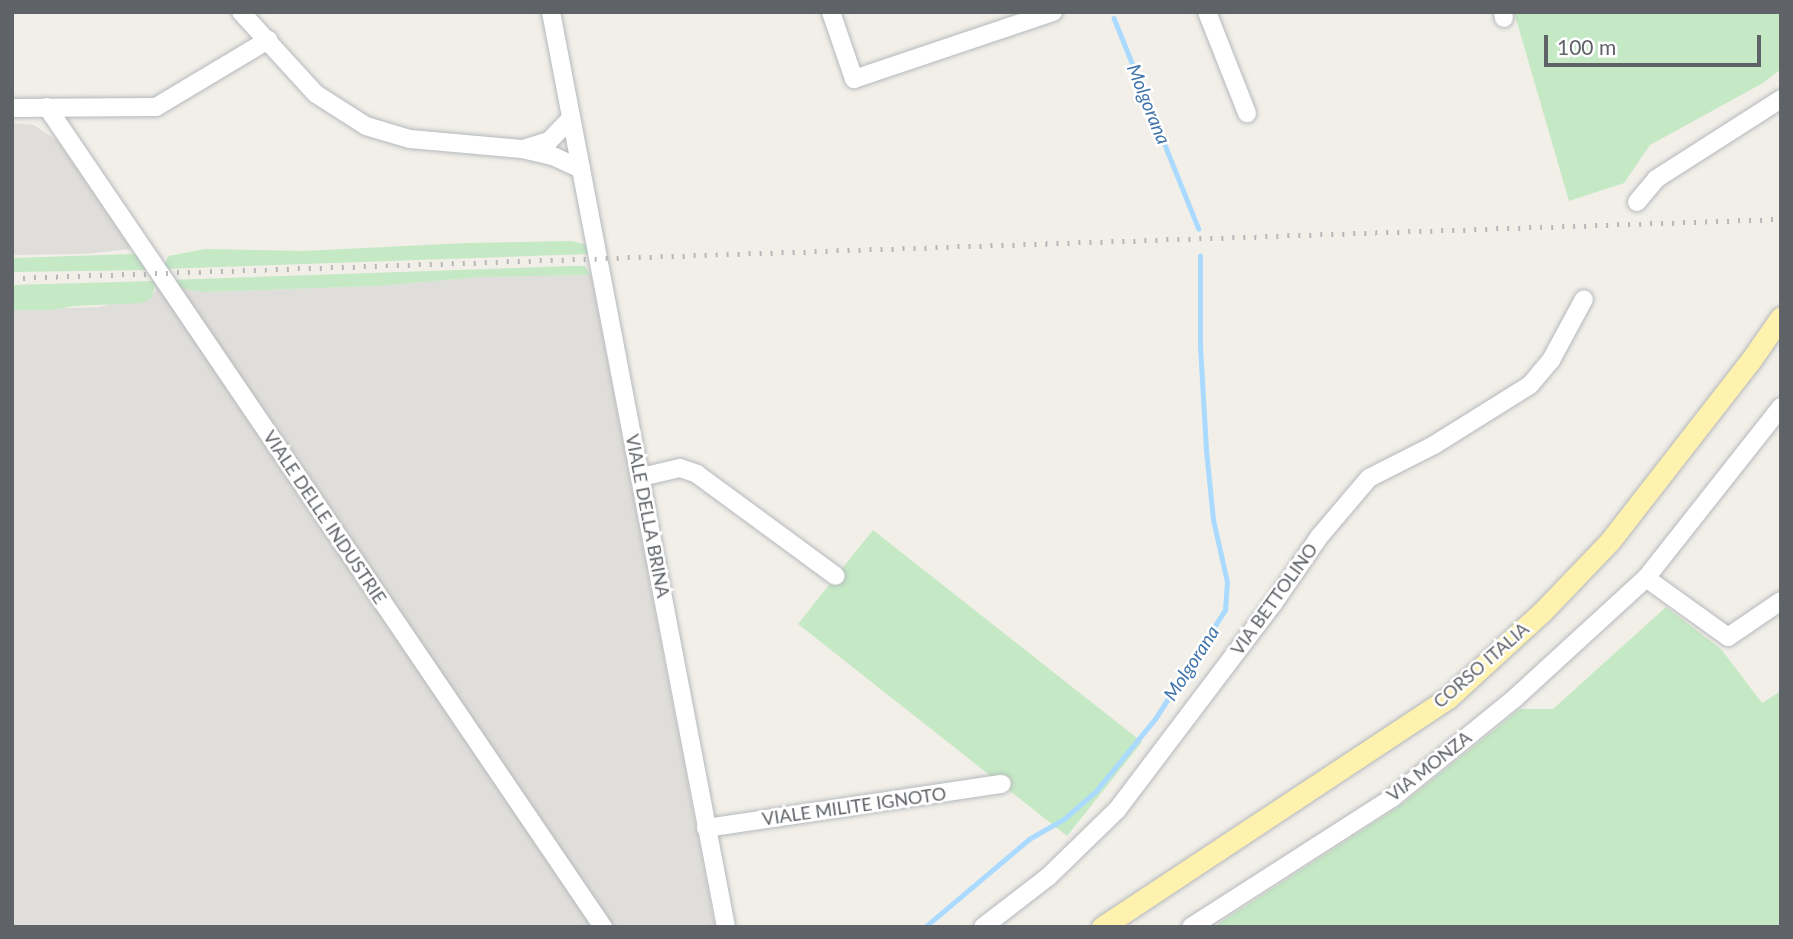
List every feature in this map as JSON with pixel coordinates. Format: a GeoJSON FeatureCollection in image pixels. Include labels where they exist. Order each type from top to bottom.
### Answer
{"type":"FeatureCollection","features":[{"type":"Feature","properties":{"kind":"main road","name":"CORSO ITALIA"},"geometry":{"type":"LineString","coordinates":[[1102,927],[1448,698],[1532,621],[1610,541],[1751,360],[1781,317]]}},
{"type":"Feature","properties":{"kind":"street"},"geometry":{"type":"LineString","coordinates":[[241,12],[322,99],[379,132],[410,139],[522,149],[553,156],[581,169]]}},
{"type":"Feature","properties":{"kind":"street","name":"VIALE DELLA BRINA"},"geometry":{"type":"LineString","coordinates":[[551,12],[726,922]]}},
{"type":"Feature","properties":{"kind":"street"},"geometry":{"type":"LineString","coordinates":[[831,12],[854,79],[1053,12]]}},
{"type":"Feature","properties":{"kind":"street"},"geometry":{"type":"LineString","coordinates":[[1207,12],[1247,113]]}},
{"type":"Feature","properties":{"kind":"street"},"geometry":{"type":"LineString","coordinates":[[12,107],[156,107],[268,40]]}},
{"type":"Feature","properties":{"kind":"street"},"geometry":{"type":"LineString","coordinates":[[1637,202],[1656,180],[1781,99]]}},
{"type":"Feature","properties":{"kind":"street","name":"VIALE DELLE INDUSTRIE"},"geometry":{"type":"LineString","coordinates":[[47,107],[603,927]]}},
{"type":"Feature","properties":{"kind":"street"},"geometry":{"type":"LineString","coordinates":[[522,149],[549,141],[570,119]]}},
{"type":"Feature","properties":{"kind":"street","name":"VIA BETTOLINO"},"geometry":{"type":"LineString","coordinates":[[983,927],[1048,877],[1117,810],[1273,604],[1319,537],[1369,478],[1434,445],[1530,385],[1551,360],[1584,299]]}},
{"type":"Feature","properties":{"kind":"street","name":"VIA MONZA"},"geometry":{"type":"LineString","coordinates":[[1191,927],[1392,798],[1515,698],[1646,578],[1781,407]]}},
{"type":"Feature","properties":{"kind":"street"},"geometry":{"type":"LineString","coordinates":[[641,477],[680,468],[697,474],[836,576]]}},
{"type":"Feature","properties":{"kind":"street"},"geometry":{"type":"LineString","coordinates":[[1646,578],[1728,637],[1781,601]]}},
{"type":"Feature","properties":{"kind":"street","name":"VIALE MILITE IGNOTO"},"geometry":{"type":"LineString","coordinates":[[706,828],[1002,785]]}},
{"type":"Feature","properties":{"kind":"shaded area"},"geometry":{"type":"Polygon","coordinates":[[[12,123],[34,125],[58,141],[131,249],[85,254],[12,255],[12,123]]]}},
{"type":"Feature","properties":{"kind":"shaded area"},"geometry":{"type":"Polygon","coordinates":[[[591,275],[715,927],[12,927],[12,310],[100,307],[155,292],[156,281],[203,292],[377,286],[482,277],[591,275]]]}},
{"type":"Feature","properties":{"kind":"green space"},"geometry":{"type":"Polygon","coordinates":[[[1514,12],[1781,12],[1781,69],[1763,83],[1650,145],[1624,183],[1569,201],[1514,12]]]}},
{"type":"Feature","properties":{"kind":"green space"},"geometry":{"type":"Polygon","coordinates":[[[571,241],[588,245],[588,254],[163,269],[168,256],[206,249],[304,251],[571,241]]]}},
{"type":"Feature","properties":{"kind":"green space"},"geometry":{"type":"Polygon","coordinates":[[[134,254],[141,257],[149,270],[12,272],[12,258],[134,254]]]}},
{"type":"Feature","properties":{"kind":"green space"},"geometry":{"type":"Polygon","coordinates":[[[585,266],[591,275],[482,277],[377,286],[203,292],[180,288],[170,280],[585,266]]]}},
{"type":"Feature","properties":{"kind":"green space"},"geometry":{"type":"Polygon","coordinates":[[[156,281],[152,298],[142,303],[12,310],[12,285],[156,281]]]}},
{"type":"Feature","properties":{"kind":"green space"},"geometry":{"type":"Polygon","coordinates":[[[873,530],[1142,742],[1067,836],[798,624],[873,530]]]}},
{"type":"Feature","properties":{"kind":"green space"},"geometry":{"type":"Polygon","coordinates":[[[1666,607],[1721,649],[1762,703],[1781,691],[1781,927],[1213,927],[1401,805],[1520,709],[1553,709],[1666,607]]]}},
{"type":"Feature","properties":{"kind":"waterway","name":"Molgorana"},"geometry":{"type":"LineString","coordinates":[[1114,18],[1199,229]]}},
{"type":"Feature","properties":{"kind":"waterway","name":"Molgorana"},"geometry":{"type":"LineString","coordinates":[[925,927],[1029,839],[1064,819],[1096,791],[1155,719],[1225,610],[1227,582],[1213,520],[1206,450],[1200,347],[1200,256]]}},
{"type":"Feature","properties":{"kind":"railway"},"geometry":{"type":"LineString","coordinates":[[12,278],[1781,219]]}}]}
